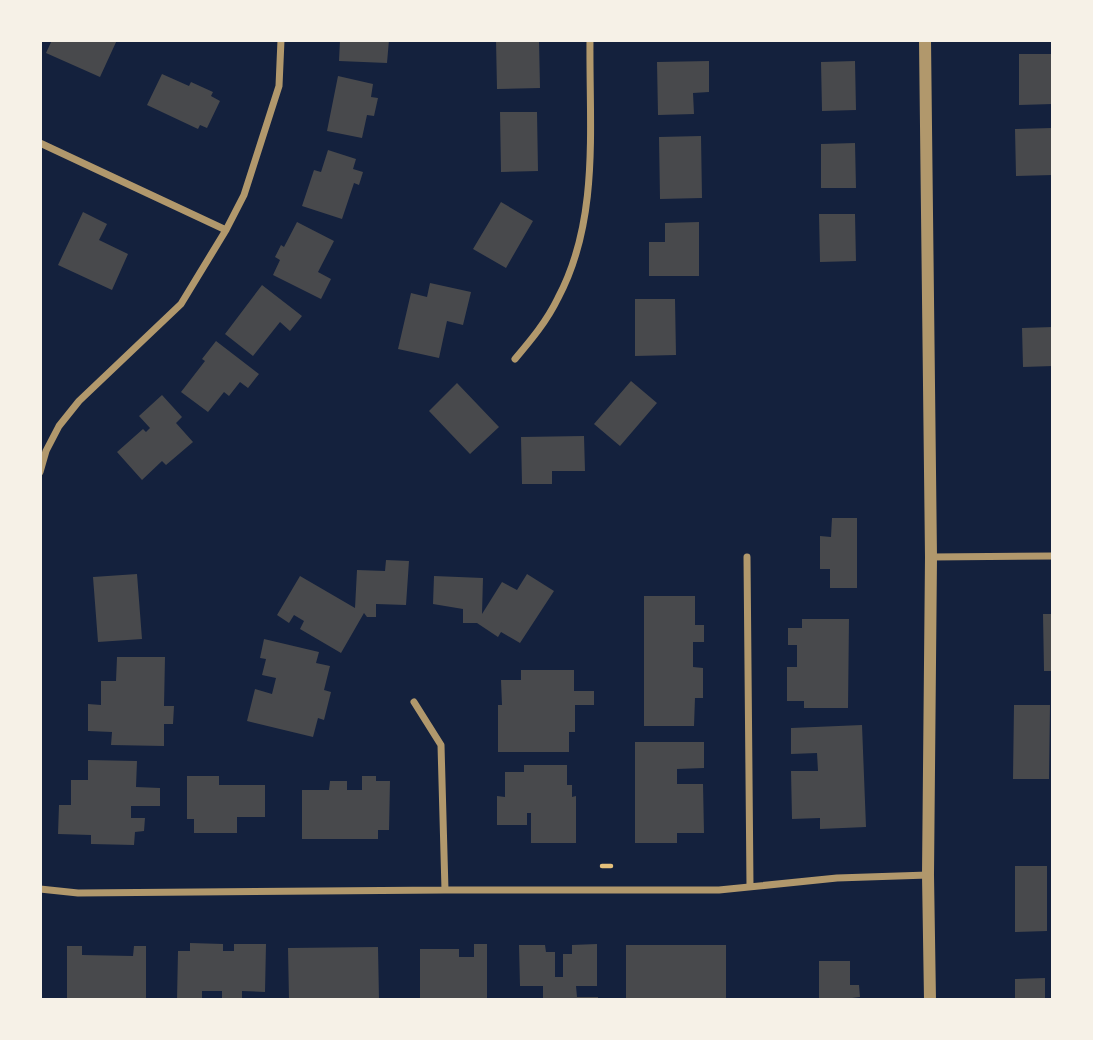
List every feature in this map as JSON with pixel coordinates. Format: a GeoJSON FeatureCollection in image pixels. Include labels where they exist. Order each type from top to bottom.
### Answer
{"type":"FeatureCollection","features":[{"type":"Feature","properties":{"kind":"street"},"geometry":{"type":"LineString","coordinates":[[40,472],[59,426],[79,401],[181,304],[226,230],[244,195],[279,86],[281,40]]}},
{"type":"Feature","properties":{"kind":"street"},"geometry":{"type":"LineString","coordinates":[[514,359],[538,331],[558,299],[584,229],[589,192],[590,40]]}},
{"type":"Feature","properties":{"kind":"street"},"geometry":{"type":"LineString","coordinates":[[925,40],[931,557],[928,875],[930,1000]]}},
{"type":"Feature","properties":{"kind":"street"},"geometry":{"type":"LineString","coordinates":[[40,143],[226,230]]}},
{"type":"Feature","properties":{"kind":"street"},"geometry":{"type":"LineString","coordinates":[[931,557],[1053,556]]}},
{"type":"Feature","properties":{"kind":"street"},"geometry":{"type":"LineString","coordinates":[[747,557],[750,886]]}},
{"type":"Feature","properties":{"kind":"street"},"geometry":{"type":"LineString","coordinates":[[414,702],[441,745],[445,890]]}},
{"type":"Feature","properties":{"kind":"street"},"geometry":{"type":"LineString","coordinates":[[40,889],[78,893],[719,891],[837,878],[928,875]]}},
{"type":"Feature","properties":{"kind":"path"},"geometry":{"type":"LineString","coordinates":[[602,866],[611,866]]}},
{"type":"Feature","properties":{"kind":"building"},"geometry":{"type":"Polygon","coordinates":[[[52,40],[117,40],[100,77],[46,53],[52,40]]]}},
{"type":"Feature","properties":{"kind":"building"},"geometry":{"type":"Polygon","coordinates":[[[340,40],[389,40],[387,63],[339,61],[340,40]]]}},
{"type":"Feature","properties":{"kind":"building"},"geometry":{"type":"Polygon","coordinates":[[[496,40],[539,40],[540,88],[497,89],[496,40]]]}},
{"type":"Feature","properties":{"kind":"building"},"geometry":{"type":"Polygon","coordinates":[[[1019,54],[1053,54],[1053,104],[1019,105],[1019,54]]]}},
{"type":"Feature","properties":{"kind":"building"},"geometry":{"type":"Polygon","coordinates":[[[709,61],[709,92],[693,93],[694,114],[658,115],[657,62],[709,61]]]}},
{"type":"Feature","properties":{"kind":"building"},"geometry":{"type":"Polygon","coordinates":[[[855,61],[856,110],[822,111],[821,62],[855,61]]]}},
{"type":"Feature","properties":{"kind":"building"},"geometry":{"type":"Polygon","coordinates":[[[162,74],[189,86],[191,82],[213,92],[211,96],[220,101],[207,128],[200,125],[198,129],[147,105],[162,74]]]}},
{"type":"Feature","properties":{"kind":"building"},"geometry":{"type":"Polygon","coordinates":[[[338,76],[373,84],[371,97],[378,98],[374,116],[367,115],[362,138],[327,131],[338,76]]]}},
{"type":"Feature","properties":{"kind":"building"},"geometry":{"type":"Polygon","coordinates":[[[500,112],[537,112],[538,171],[501,172],[500,112]]]}},
{"type":"Feature","properties":{"kind":"building"},"geometry":{"type":"Polygon","coordinates":[[[1052,128],[1053,175],[1016,176],[1015,129],[1052,128]]]}},
{"type":"Feature","properties":{"kind":"building"},"geometry":{"type":"Polygon","coordinates":[[[701,136],[702,198],[660,199],[659,137],[701,136]]]}},
{"type":"Feature","properties":{"kind":"building"},"geometry":{"type":"Polygon","coordinates":[[[855,143],[856,188],[821,188],[821,144],[855,143]]]}},
{"type":"Feature","properties":{"kind":"building"},"geometry":{"type":"Polygon","coordinates":[[[328,150],[356,159],[353,169],[363,172],[359,185],[354,183],[342,219],[302,206],[314,170],[321,172],[328,150]]]}},
{"type":"Feature","properties":{"kind":"building"},"geometry":{"type":"Polygon","coordinates":[[[501,202],[533,221],[506,268],[473,249],[501,202]]]}},
{"type":"Feature","properties":{"kind":"building"},"geometry":{"type":"Polygon","coordinates":[[[83,212],[107,224],[99,240],[128,254],[112,290],[58,265],[83,212]]]}},
{"type":"Feature","properties":{"kind":"building"},"geometry":{"type":"Polygon","coordinates":[[[819,214],[855,214],[856,261],[820,262],[819,214]]]}},
{"type":"Feature","properties":{"kind":"building"},"geometry":{"type":"Polygon","coordinates":[[[297,222],[334,241],[318,272],[331,279],[321,299],[273,275],[280,260],[275,257],[281,245],[284,247],[297,222]]]}},
{"type":"Feature","properties":{"kind":"building"},"geometry":{"type":"Polygon","coordinates":[[[699,222],[699,276],[649,276],[649,242],[665,242],[665,223],[699,222]]]}},
{"type":"Feature","properties":{"kind":"building"},"geometry":{"type":"Polygon","coordinates":[[[430,283],[471,292],[463,325],[447,321],[439,358],[398,349],[411,293],[427,297],[430,283]]]}},
{"type":"Feature","properties":{"kind":"building"},"geometry":{"type":"Polygon","coordinates":[[[262,285],[302,316],[290,331],[280,322],[253,356],[225,334],[262,285]]]}},
{"type":"Feature","properties":{"kind":"building"},"geometry":{"type":"Polygon","coordinates":[[[635,299],[675,299],[676,355],[635,356],[635,299]]]}},
{"type":"Feature","properties":{"kind":"building"},"geometry":{"type":"Polygon","coordinates":[[[1053,327],[1053,366],[1023,367],[1022,328],[1053,327]]]}},
{"type":"Feature","properties":{"kind":"building"},"geometry":{"type":"Polygon","coordinates":[[[216,341],[259,374],[248,388],[240,382],[229,396],[224,392],[208,412],[181,392],[205,361],[202,359],[216,341]]]}},
{"type":"Feature","properties":{"kind":"building"},"geometry":{"type":"Polygon","coordinates":[[[631,381],[657,403],[620,446],[594,424],[631,381]]]}},
{"type":"Feature","properties":{"kind":"building"},"geometry":{"type":"Polygon","coordinates":[[[457,383],[499,427],[470,454],[429,411],[457,383]]]}},
{"type":"Feature","properties":{"kind":"building"},"geometry":{"type":"Polygon","coordinates":[[[162,395],[182,417],[176,423],[193,442],[166,465],[162,461],[142,480],[117,452],[143,429],[146,432],[150,428],[139,416],[162,395]]]}},
{"type":"Feature","properties":{"kind":"building"},"geometry":{"type":"Polygon","coordinates":[[[584,436],[585,471],[552,471],[552,484],[522,484],[521,437],[584,436]]]}},
{"type":"Feature","properties":{"kind":"building"},"geometry":{"type":"Polygon","coordinates":[[[832,518],[857,518],[857,588],[830,588],[830,569],[820,569],[820,536],[831,537],[832,518]]]}},
{"type":"Feature","properties":{"kind":"building"},"geometry":{"type":"Polygon","coordinates":[[[386,560],[409,561],[406,605],[376,604],[376,617],[367,617],[364,613],[341,653],[300,629],[304,621],[294,615],[289,623],[277,615],[300,576],[355,608],[357,570],[385,571],[386,560]]]}},
{"type":"Feature","properties":{"kind":"building"},"geometry":{"type":"Polygon","coordinates":[[[137,574],[142,639],[98,642],[93,577],[137,574]]]}},
{"type":"Feature","properties":{"kind":"building"},"geometry":{"type":"Polygon","coordinates":[[[527,574],[554,591],[520,643],[501,632],[498,637],[477,623],[463,623],[463,609],[433,604],[434,576],[483,578],[482,614],[502,582],[517,590],[527,574]]]}},
{"type":"Feature","properties":{"kind":"building"},"geometry":{"type":"Polygon","coordinates":[[[644,596],[695,596],[695,625],[704,625],[704,642],[693,642],[693,667],[703,668],[703,698],[695,698],[694,726],[644,726],[644,596]]]}},
{"type":"Feature","properties":{"kind":"building"},"geometry":{"type":"Polygon","coordinates":[[[1043,614],[1053,614],[1053,671],[1044,671],[1043,614]]]}},
{"type":"Feature","properties":{"kind":"building"},"geometry":{"type":"Polygon","coordinates":[[[802,619],[849,619],[848,708],[804,708],[804,701],[787,701],[787,667],[797,667],[797,645],[788,645],[788,628],[802,628],[802,619]]]}},
{"type":"Feature","properties":{"kind":"building"},"geometry":{"type":"Polygon","coordinates":[[[264,639],[319,652],[316,663],[330,666],[324,690],[331,692],[324,720],[318,718],[313,737],[247,721],[255,689],[272,694],[276,678],[262,675],[266,659],[260,658],[264,639]]]}},
{"type":"Feature","properties":{"kind":"building"},"geometry":{"type":"Polygon","coordinates":[[[117,657],[165,657],[164,706],[174,706],[173,724],[164,724],[164,746],[111,745],[112,732],[88,731],[88,704],[101,705],[101,681],[116,681],[117,657]]]}},
{"type":"Feature","properties":{"kind":"building"},"geometry":{"type":"Polygon","coordinates":[[[521,670],[574,670],[574,691],[594,691],[594,705],[575,705],[575,732],[569,732],[569,752],[498,752],[501,680],[521,680],[521,670]]]}},
{"type":"Feature","properties":{"kind":"building"},"geometry":{"type":"Polygon","coordinates":[[[1014,705],[1050,705],[1049,779],[1013,779],[1014,705]]]}},
{"type":"Feature","properties":{"kind":"building"},"geometry":{"type":"Polygon","coordinates":[[[862,725],[866,827],[820,829],[820,818],[792,819],[791,771],[818,771],[817,753],[791,754],[791,728],[862,725]]]}},
{"type":"Feature","properties":{"kind":"building"},"geometry":{"type":"Polygon","coordinates":[[[635,742],[704,742],[704,768],[677,769],[677,784],[703,784],[704,833],[677,833],[677,843],[635,843],[635,742]]]}},
{"type":"Feature","properties":{"kind":"building"},"geometry":{"type":"Polygon","coordinates":[[[88,760],[137,761],[136,787],[160,788],[160,806],[131,806],[131,818],[145,818],[144,831],[135,832],[134,845],[91,844],[91,835],[58,834],[59,805],[71,805],[71,780],[88,780],[88,760]]]}},
{"type":"Feature","properties":{"kind":"building"},"geometry":{"type":"Polygon","coordinates":[[[524,765],[567,765],[567,785],[572,785],[572,797],[576,796],[576,843],[531,843],[531,813],[527,813],[527,825],[497,825],[497,796],[505,797],[505,772],[524,772],[524,765]]]}},
{"type":"Feature","properties":{"kind":"building"},"geometry":{"type":"Polygon","coordinates":[[[187,776],[219,776],[219,785],[265,785],[265,817],[237,817],[237,833],[194,833],[194,819],[187,819],[187,776]]]}},
{"type":"Feature","properties":{"kind":"building"},"geometry":{"type":"Polygon","coordinates":[[[362,776],[376,776],[376,781],[390,781],[389,830],[378,830],[378,839],[302,839],[302,790],[329,790],[330,781],[347,781],[347,790],[362,790],[362,776]]]}},
{"type":"Feature","properties":{"kind":"building"},"geometry":{"type":"Polygon","coordinates":[[[1015,866],[1047,866],[1047,931],[1015,932],[1015,866]]]}},
{"type":"Feature","properties":{"kind":"building"},"geometry":{"type":"Polygon","coordinates":[[[190,943],[223,944],[223,951],[234,951],[234,944],[266,944],[265,992],[242,991],[242,1000],[222,1000],[222,991],[202,991],[202,1000],[177,1000],[178,951],[190,951],[190,943]]]}},
{"type":"Feature","properties":{"kind":"building"},"geometry":{"type":"Polygon","coordinates":[[[474,944],[487,944],[487,1000],[420,1000],[420,949],[459,949],[459,957],[474,957],[474,944]]]}},
{"type":"Feature","properties":{"kind":"building"},"geometry":{"type":"Polygon","coordinates":[[[597,944],[597,986],[576,986],[577,997],[598,997],[598,1000],[543,1000],[543,986],[520,986],[519,945],[545,945],[546,952],[555,952],[555,977],[563,977],[563,954],[572,954],[572,945],[597,944]]]}},
{"type":"Feature","properties":{"kind":"building"},"geometry":{"type":"Polygon","coordinates":[[[626,945],[726,945],[726,1000],[626,1000],[626,945]]]}},
{"type":"Feature","properties":{"kind":"building"},"geometry":{"type":"Polygon","coordinates":[[[67,946],[82,946],[82,955],[133,956],[134,946],[146,946],[146,1000],[67,1000],[67,946]]]}},
{"type":"Feature","properties":{"kind":"building"},"geometry":{"type":"Polygon","coordinates":[[[378,947],[379,1000],[289,1000],[288,948],[378,947]]]}},
{"type":"Feature","properties":{"kind":"building"},"geometry":{"type":"Polygon","coordinates":[[[819,961],[850,961],[850,985],[859,985],[860,997],[852,1000],[819,1000],[819,961]]]}},
{"type":"Feature","properties":{"kind":"building"},"geometry":{"type":"Polygon","coordinates":[[[1045,978],[1045,1000],[1015,1000],[1015,979],[1045,978]]]}}]}
